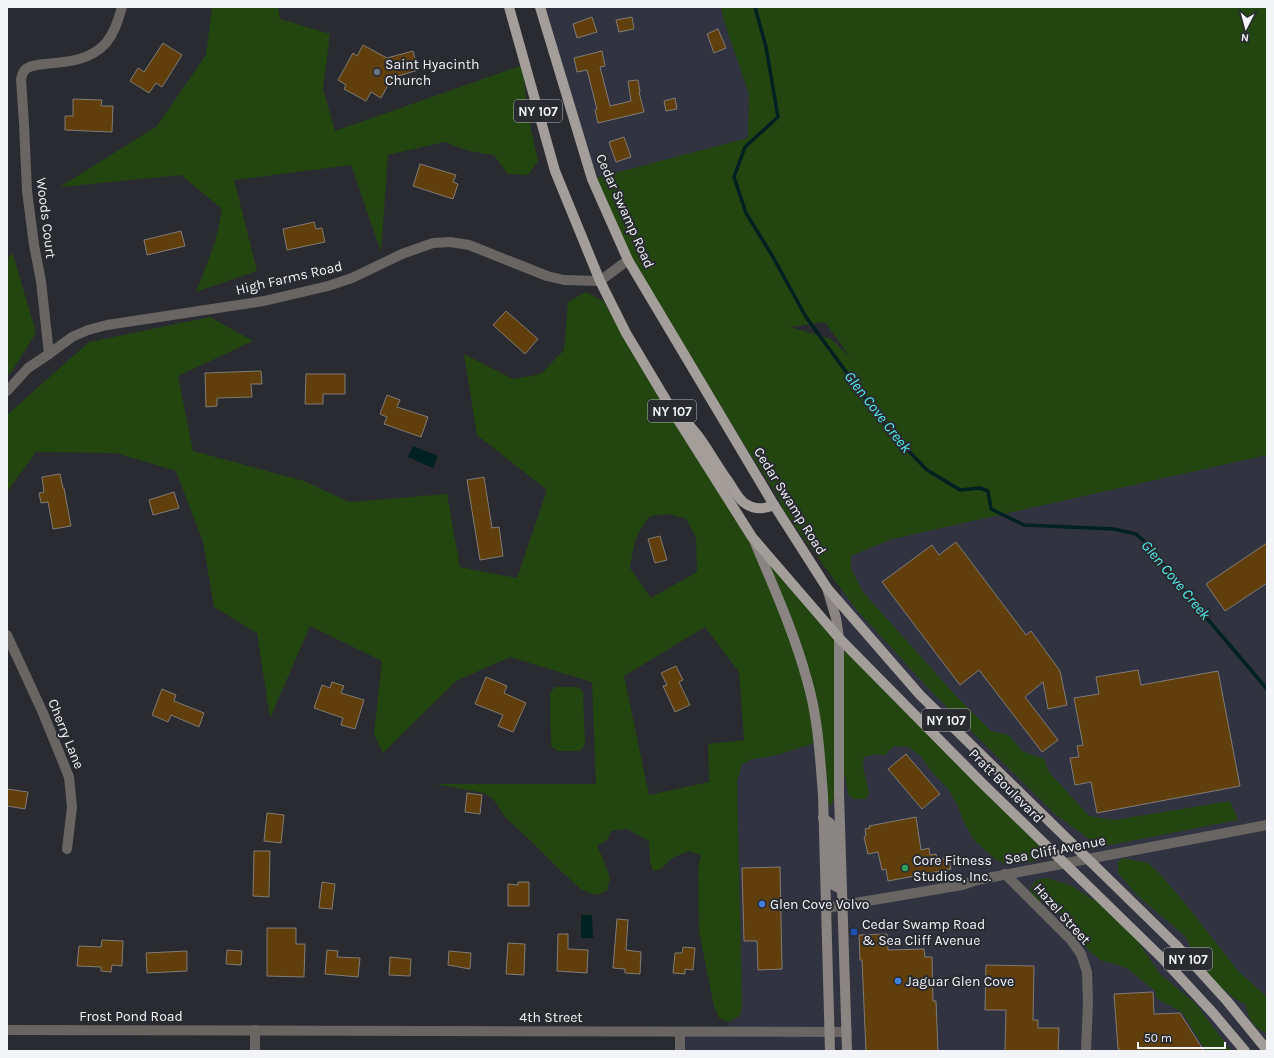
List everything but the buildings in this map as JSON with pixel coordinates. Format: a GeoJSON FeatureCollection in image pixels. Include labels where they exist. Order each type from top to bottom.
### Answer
{"type":"FeatureCollection","features":[{"type":"Feature","properties":{"kind":"main road","name":"NY 107"},"geometry":{"type":"LineString","coordinates":[[508,7],[555,171],[600,281],[626,333],[666,401],[752,537]]}},
{"type":"Feature","properties":{"kind":"main road","name":"Cedar Swamp Road"},"geometry":{"type":"LineString","coordinates":[[540,7],[592,179],[628,260],[774,505],[827,588],[836,618],[839,638],[839,794],[848,1051]]}},
{"type":"Feature","properties":{"kind":"main road"},"geometry":{"type":"LineString","coordinates":[[666,401],[692,426],[742,501],[752,507],[760,509],[765,509],[774,505]]}},
{"type":"Feature","properties":{"kind":"main road"},"geometry":{"type":"LineString","coordinates":[[752,537],[791,629],[808,681],[815,718],[820,759],[823,818],[830,1051]]}},
{"type":"Feature","properties":{"kind":"main road","name":"Pratt Boulevard"},"geometry":{"type":"LineString","coordinates":[[752,537],[839,638],[976,778],[1163,959],[1213,1013],[1245,1051]]}},
{"type":"Feature","properties":{"kind":"main road","name":"Pratt Boulevard"},"geometry":{"type":"LineString","coordinates":[[827,588],[920,695],[1177,946],[1227,1001],[1267,1050]]}},
{"type":"Feature","properties":{"kind":"main road"},"geometry":{"type":"LineString","coordinates":[[823,818],[830,823],[832,829],[834,885],[842,890]]}},
{"type":"Feature","properties":{"kind":"street","name":"Woods Court"},"geometry":{"type":"LineString","coordinates":[[49,354],[41,281],[34,245],[27,191],[21,79],[23,72],[31,66],[73,61],[88,56],[98,50],[106,43],[115,29],[122,7]]}},
{"type":"Feature","properties":{"kind":"street","name":"High Farms Road"},"geometry":{"type":"LineString","coordinates":[[7,391],[28,368],[72,337],[88,330],[107,325],[264,301],[328,286],[352,278],[402,254],[433,243],[450,242],[469,245],[547,276],[564,280],[600,281]]}},
{"type":"Feature","properties":{"kind":"street"},"geometry":{"type":"LineString","coordinates":[[600,281],[628,260]]}},
{"type":"Feature","properties":{"kind":"street","name":"Cherry Lane"},"geometry":{"type":"LineString","coordinates":[[7,635],[43,713],[69,777],[72,807],[67,849]]}},
{"type":"Feature","properties":{"kind":"street","name":"Sea Cliff Avenue"},"geometry":{"type":"LineString","coordinates":[[826,908],[962,885],[1005,874],[1267,825]]}},
{"type":"Feature","properties":{"kind":"street","name":"Hazel Street"},"geometry":{"type":"LineString","coordinates":[[1005,874],[1071,940],[1081,954],[1087,972],[1088,1002],[1086,1051]]}},
{"type":"Feature","properties":{"kind":"street","name":"Frost Pond Road"},"geometry":{"type":"LineString","coordinates":[[7,1030],[255,1030]]}},
{"type":"Feature","properties":{"kind":"street"},"geometry":{"type":"LineString","coordinates":[[255,1030],[255,1051]]}},
{"type":"Feature","properties":{"kind":"street","name":"4th Street"},"geometry":{"type":"LineString","coordinates":[[255,1030],[847,1032]]}},
{"type":"Feature","properties":{"kind":"street"},"geometry":{"type":"LineString","coordinates":[[680,1032],[680,1051]]}},
{"type":"Feature","properties":{"kind":"shaded area"},"geometry":{"type":"Polygon","coordinates":[[[537,7],[721,7],[723,18],[749,94],[748,138],[592,179],[566,113],[537,7]]]}},
{"type":"Feature","properties":{"kind":"shaded area"},"geometry":{"type":"Polygon","coordinates":[[[413,446],[438,456],[433,468],[408,457],[413,446]]]}},
{"type":"Feature","properties":{"kind":"shaded area"},"geometry":{"type":"Polygon","coordinates":[[[1267,455],[1267,1051],[680,1051],[680,1032],[729,1032],[729,1022],[740,1016],[742,1005],[737,782],[742,764],[753,759],[777,755],[818,742],[830,806],[845,774],[840,550],[1267,455]]]}},
{"type":"Feature","properties":{"kind":"shaded area"},"geometry":{"type":"Polygon","coordinates":[[[581,915],[592,915],[593,938],[581,938],[581,915]]]}},
{"type":"Feature","properties":{"kind":"green space"},"geometry":{"type":"Polygon","coordinates":[[[212,7],[278,7],[280,19],[330,34],[323,89],[335,131],[523,65],[527,111],[538,161],[528,175],[508,174],[494,155],[469,151],[444,142],[388,155],[381,252],[351,165],[234,180],[257,271],[196,292],[215,243],[222,209],[181,175],[60,187],[157,126],[206,55],[212,7]]]}},
{"type":"Feature","properties":{"kind":"green space"},"geometry":{"type":"Polygon","coordinates":[[[721,7],[1267,7],[1267,455],[892,539],[851,556],[851,568],[862,591],[956,696],[991,731],[1009,735],[1022,751],[1044,759],[1049,772],[1089,816],[1114,820],[1230,801],[1238,820],[1100,847],[1055,814],[932,692],[856,609],[783,509],[777,495],[747,449],[619,239],[592,179],[748,138],[749,94],[723,18],[721,7]],[[825,322],[790,327],[831,339],[851,358],[825,322]]]}},
{"type":"Feature","properties":{"kind":"green space"},"geometry":{"type":"Polygon","coordinates":[[[13,254],[36,333],[12,371],[7,376],[7,258],[13,254]]]}},
{"type":"Feature","properties":{"kind":"green space"},"geometry":{"type":"Polygon","coordinates":[[[586,292],[603,301],[750,537],[1035,840],[1041,849],[1040,857],[1033,862],[1005,864],[995,859],[973,839],[962,818],[958,806],[948,789],[932,772],[920,755],[908,747],[895,746],[889,750],[886,755],[877,754],[864,757],[863,767],[869,793],[866,799],[854,799],[848,794],[845,775],[830,807],[821,775],[818,742],[777,755],[753,759],[742,764],[737,782],[742,1005],[740,1016],[729,1022],[719,1018],[714,1006],[699,931],[698,868],[701,855],[689,851],[672,858],[661,869],[653,871],[650,862],[649,841],[627,829],[611,831],[608,839],[597,846],[610,877],[607,891],[595,895],[581,889],[561,871],[505,817],[494,800],[484,793],[435,784],[596,784],[592,682],[510,657],[456,681],[383,753],[374,734],[382,661],[310,626],[270,718],[257,633],[214,607],[203,542],[176,471],[116,453],[36,452],[7,492],[7,415],[89,342],[210,317],[253,341],[178,376],[193,451],[304,481],[349,502],[447,494],[460,567],[517,578],[547,490],[477,435],[464,354],[513,379],[541,374],[564,350],[568,302],[586,292]],[[669,514],[650,516],[641,529],[634,546],[630,568],[651,598],[697,572],[696,537],[686,519],[669,514]],[[705,627],[624,676],[649,795],[709,782],[708,744],[744,740],[739,672],[705,627]]]}},
{"type":"Feature","properties":{"kind":"green space"},"geometry":{"type":"Polygon","coordinates":[[[555,687],[578,687],[583,692],[585,745],[580,751],[557,751],[551,746],[550,693],[555,687]]]}},
{"type":"Feature","properties":{"kind":"green space"},"geometry":{"type":"Polygon","coordinates":[[[1123,858],[1148,863],[1159,873],[1184,902],[1238,971],[1267,997],[1267,1034],[1252,1022],[1248,1015],[1246,1005],[1234,998],[1216,983],[1195,957],[1186,937],[1137,895],[1118,873],[1118,862],[1123,858]]]}},
{"type":"Feature","properties":{"kind":"green space"},"geometry":{"type":"Polygon","coordinates":[[[1047,878],[1070,885],[1097,902],[1138,941],[1159,973],[1196,1004],[1231,1051],[1206,1051],[1182,1012],[1159,1000],[1156,997],[1155,991],[1127,968],[1100,960],[1088,950],[1054,905],[1039,901],[1032,894],[1030,890],[1033,884],[1038,880],[1047,878]]]}},
{"type":"Feature","properties":{"kind":"waterway","name":"Glen Cove Creek"},"geometry":{"type":"LineString","coordinates":[[755,7],[766,47],[778,117],[745,147],[734,177],[746,213],[773,257],[806,317],[890,432],[927,470],[960,490],[980,488],[988,491],[991,509],[1024,525],[1114,529],[1136,534],[1147,544],[1205,616],[1267,689]]}},
{"type":"Feature","properties":{"kind":"place","name":"Saint Hyacinth Church"},"geometry":{"type":"Point","coordinates":[377,72]}},
{"type":"Feature","properties":{"kind":"place","name":"Core Fitness Studios, Inc."},"geometry":{"type":"Point","coordinates":[905,868]}},
{"type":"Feature","properties":{"kind":"place","name":"Glen Cove Volvo"},"geometry":{"type":"Point","coordinates":[762,904]}},
{"type":"Feature","properties":{"kind":"place","name":"Cedar Swamp Road & Sea Cliff Avenue"},"geometry":{"type":"Point","coordinates":[854,932]}},
{"type":"Feature","properties":{"kind":"place","name":"Jaguar Glen Cove"},"geometry":{"type":"Point","coordinates":[898,981]}}]}
